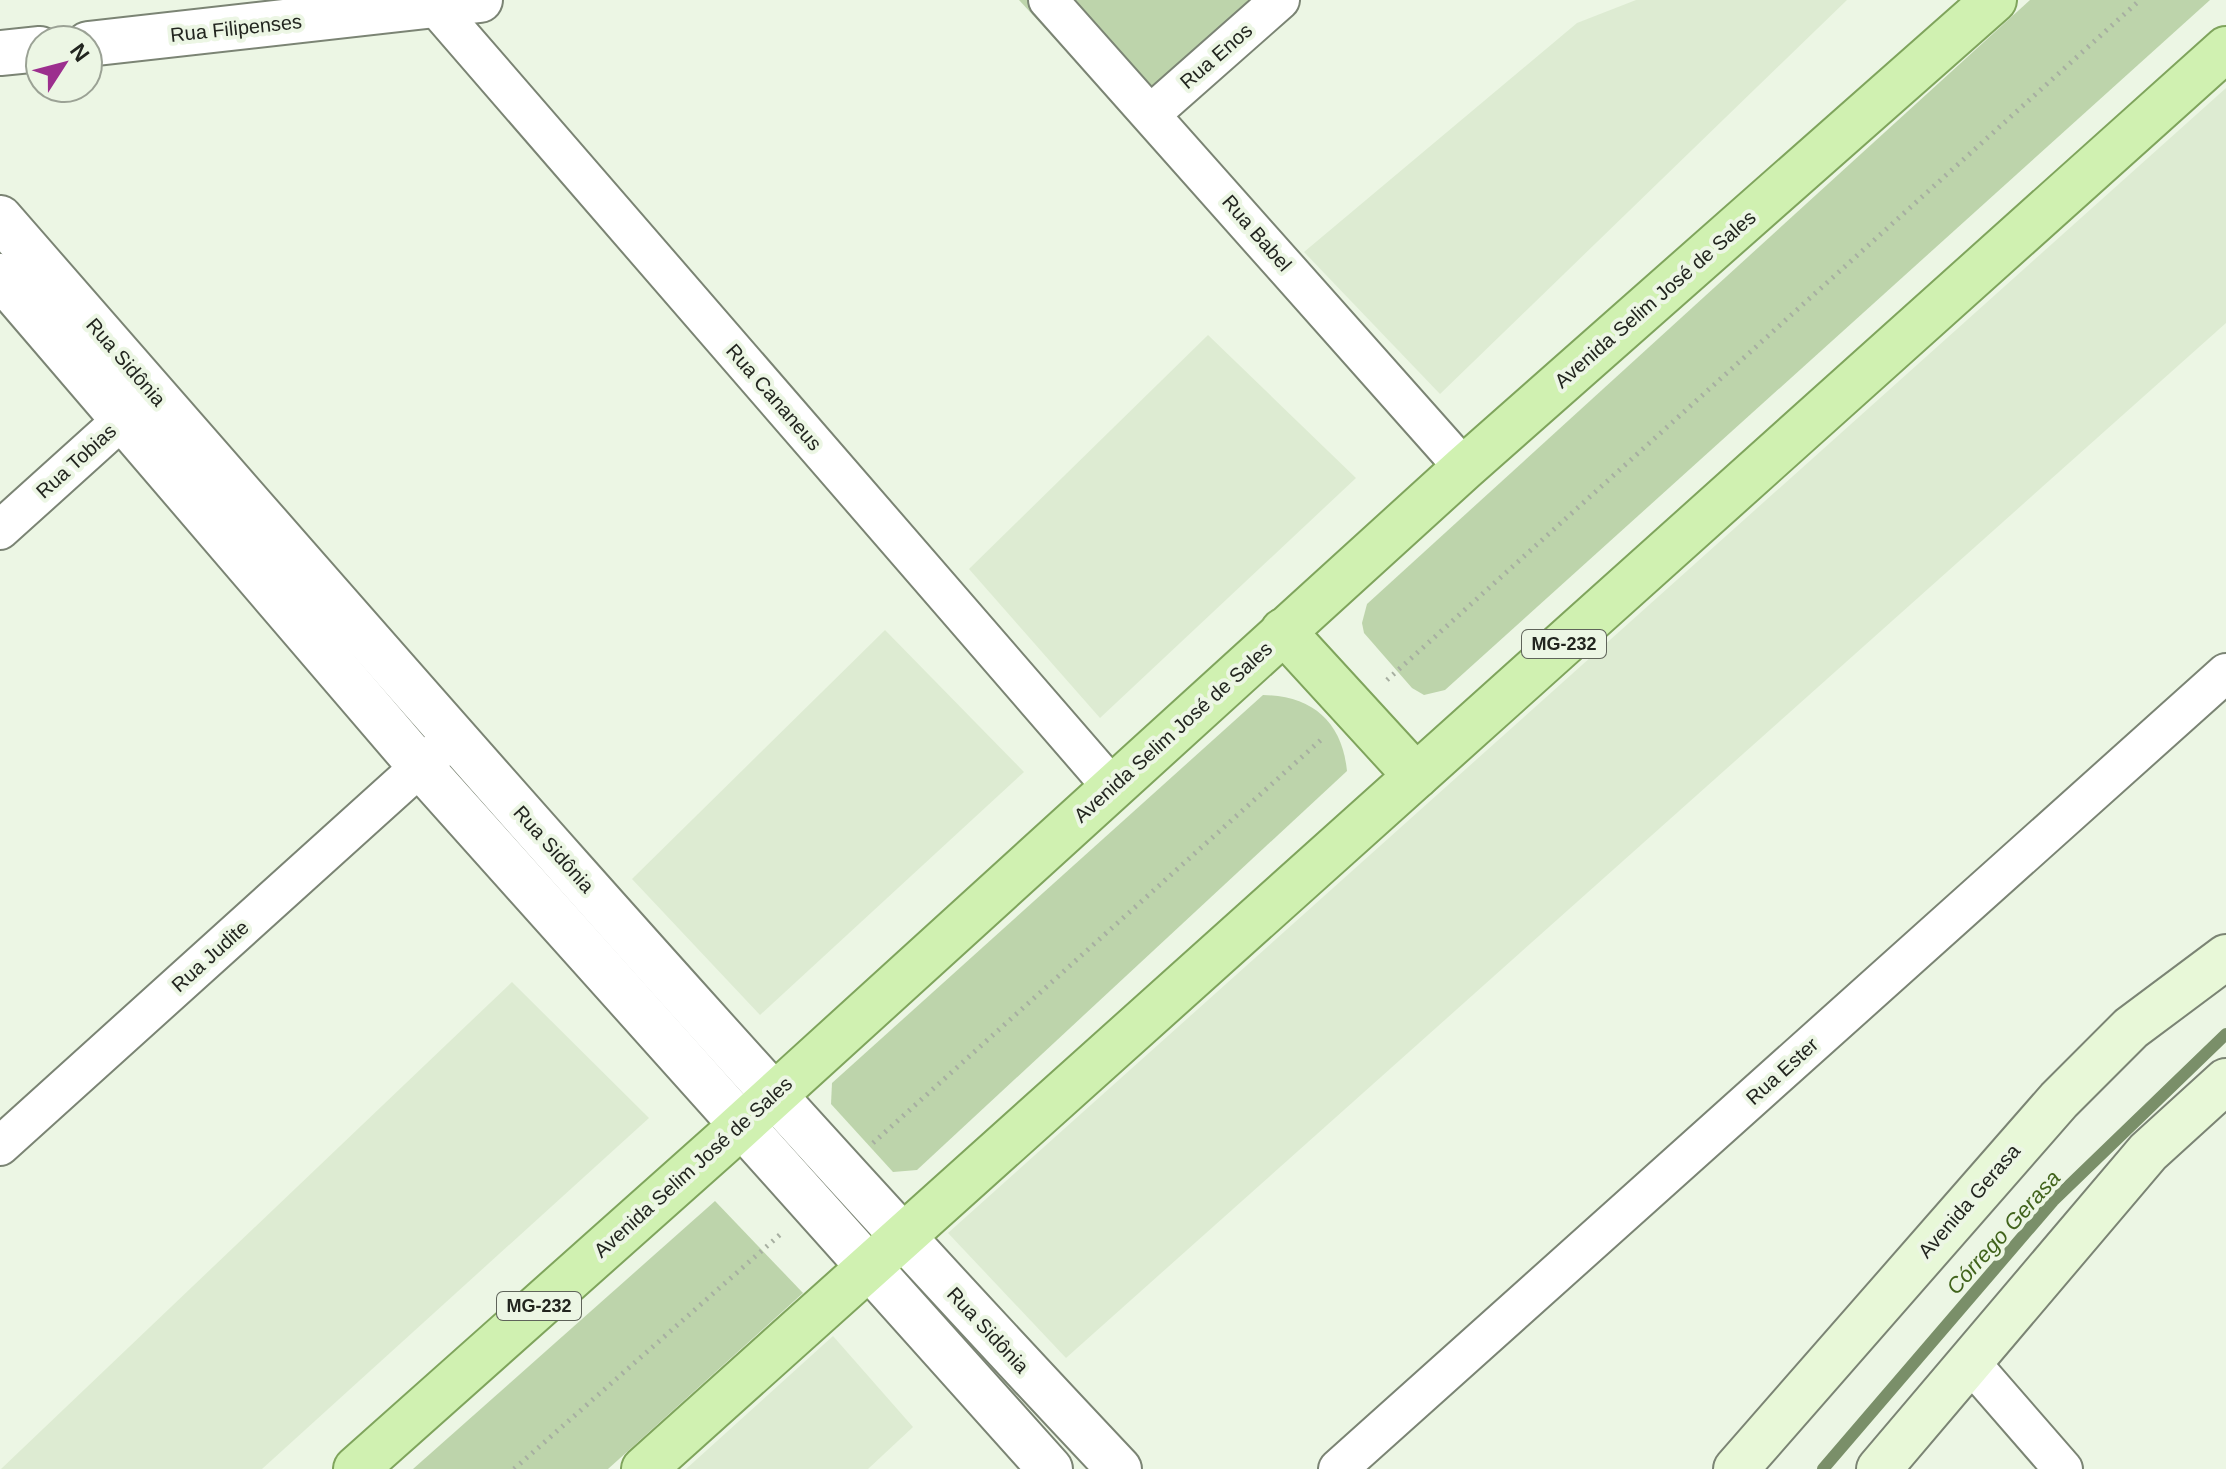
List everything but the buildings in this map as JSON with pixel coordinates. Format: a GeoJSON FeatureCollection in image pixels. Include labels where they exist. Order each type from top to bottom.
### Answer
{"type":"FeatureCollection","features":[{"type":"Feature","properties":{"kind":"main road","name":"Avenida Selim José de Sales"},"geometry":{"type":"LineString","coordinates":[[356,1469],[742,1124],[1464,468],[1994,0]]}},
{"type":"Feature","properties":{"kind":"main road","name":"MG-232"},"geometry":{"type":"LineString","coordinates":[[644,1469],[2226,49]]}},
{"type":"Feature","properties":{"kind":"main road"},"geometry":{"type":"LineString","coordinates":[[1283,631],[1416,776]]}},
{"type":"Feature","properties":{"kind":"main road","name":"Avenida Gerasa"},"geometry":{"type":"LineString","coordinates":[[1736,1469],[2059,1100],[2131,1028],[2226,957]]}},
{"type":"Feature","properties":{"kind":"main road"},"geometry":{"type":"LineString","coordinates":[[1879,1469],[2148,1152],[2226,1081]]}},
{"type":"Feature","properties":{"kind":"street","name":"Rua Filipenses"},"geometry":{"type":"LineString","coordinates":[[104,42],[480,0]]}},
{"type":"Feature","properties":{"kind":"street","name":"Rua Babel"},"geometry":{"type":"LineString","coordinates":[[1048,0],[1152,113],[1464,468]]}},
{"type":"Feature","properties":{"kind":"street","name":"Rua Enos"},"geometry":{"type":"LineString","coordinates":[[1152,113],[1280,0]]}},
{"type":"Feature","properties":{"kind":"street","name":"Rua Cananeus"},"geometry":{"type":"LineString","coordinates":[[436,7],[1112,787]]}},
{"type":"Feature","properties":{"kind":"street"},"geometry":{"type":"LineString","coordinates":[[0,53],[24,51]]}},
{"type":"Feature","properties":{"kind":"street","name":"Rua Sidônia"},"geometry":{"type":"LineString","coordinates":[[0,218],[136,407]]}},
{"type":"Feature","properties":{"kind":"street","name":"Rua Sidônia"},"geometry":{"type":"LineString","coordinates":[[0,276],[136,407],[436,752],[742,1124],[1050,1469]]}},
{"type":"Feature","properties":{"kind":"street","name":"Rua Tobias"},"geometry":{"type":"LineString","coordinates":[[0,530],[136,407]]}},
{"type":"Feature","properties":{"kind":"street","name":"Rua Ester"},"geometry":{"type":"LineString","coordinates":[[1338,1469],[2226,673]]}},
{"type":"Feature","properties":{"kind":"street","name":"Rua Sidônia"},"geometry":{"type":"LineString","coordinates":[[436,752],[775,1093],[902,1239],[1119,1469]]}},
{"type":"Feature","properties":{"kind":"street","name":"Rua Judite"},"geometry":{"type":"LineString","coordinates":[[0,1146],[436,752]]}},
{"type":"Feature","properties":{"kind":"street"},"geometry":{"type":"LineString","coordinates":[[1969,1361],[2063,1469]]}},
{"type":"Feature","properties":{"kind":"shaded area"},"geometry":{"type":"Polygon","coordinates":[[[1636,0],[1847,0],[1440,394],[1304,252],[1577,23],[1636,0]]]}},
{"type":"Feature","properties":{"kind":"shaded area"},"geometry":{"type":"Polygon","coordinates":[[[2226,88],[2226,323],[1066,1358],[948,1233],[2226,88]]]}},
{"type":"Feature","properties":{"kind":"shaded area"},"geometry":{"type":"Polygon","coordinates":[[[1208,335],[1356,478],[1100,718],[969,569],[1208,335]]]}},
{"type":"Feature","properties":{"kind":"shaded area"},"geometry":{"type":"Polygon","coordinates":[[[885,630],[1024,772],[760,1015],[632,879],[885,630]]]}},
{"type":"Feature","properties":{"kind":"shaded area"},"geometry":{"type":"Polygon","coordinates":[[[512,982],[649,1118],[262,1469],[1,1469],[512,982]]]}},
{"type":"Feature","properties":{"kind":"shaded area"},"geometry":{"type":"Polygon","coordinates":[[[833,1336],[913,1427],[868,1469],[686,1469],[833,1336]]]}},
{"type":"Feature","properties":{"kind":"green space"},"geometry":{"type":"Polygon","coordinates":[[[1019,0],[1268,0],[1126,116],[1019,0]]]}},
{"type":"Feature","properties":{"kind":"green space"},"geometry":{"type":"Polygon","coordinates":[[[2030,0],[2210,0],[1445,690],[1424,695],[1412,688],[1364,633],[1362,623],[1367,604],[2030,0]]]}},
{"type":"Feature","properties":{"kind":"green space"},"geometry":{"type":"Polygon","coordinates":[[[1263,695],[1297,700],[1322,715],[1339,739],[1347,771],[917,1170],[893,1172],[831,1104],[832,1083],[1263,695]]]}},
{"type":"Feature","properties":{"kind":"green space"},"geometry":{"type":"Polygon","coordinates":[[[715,1201],[803,1293],[608,1469],[413,1469],[715,1201]]]}},
{"type":"Feature","properties":{"kind":"waterway","name":"Córrego Gerasa"},"geometry":{"type":"LineString","coordinates":[[1823,1469],[2053,1201],[2226,1034]]}}]}
